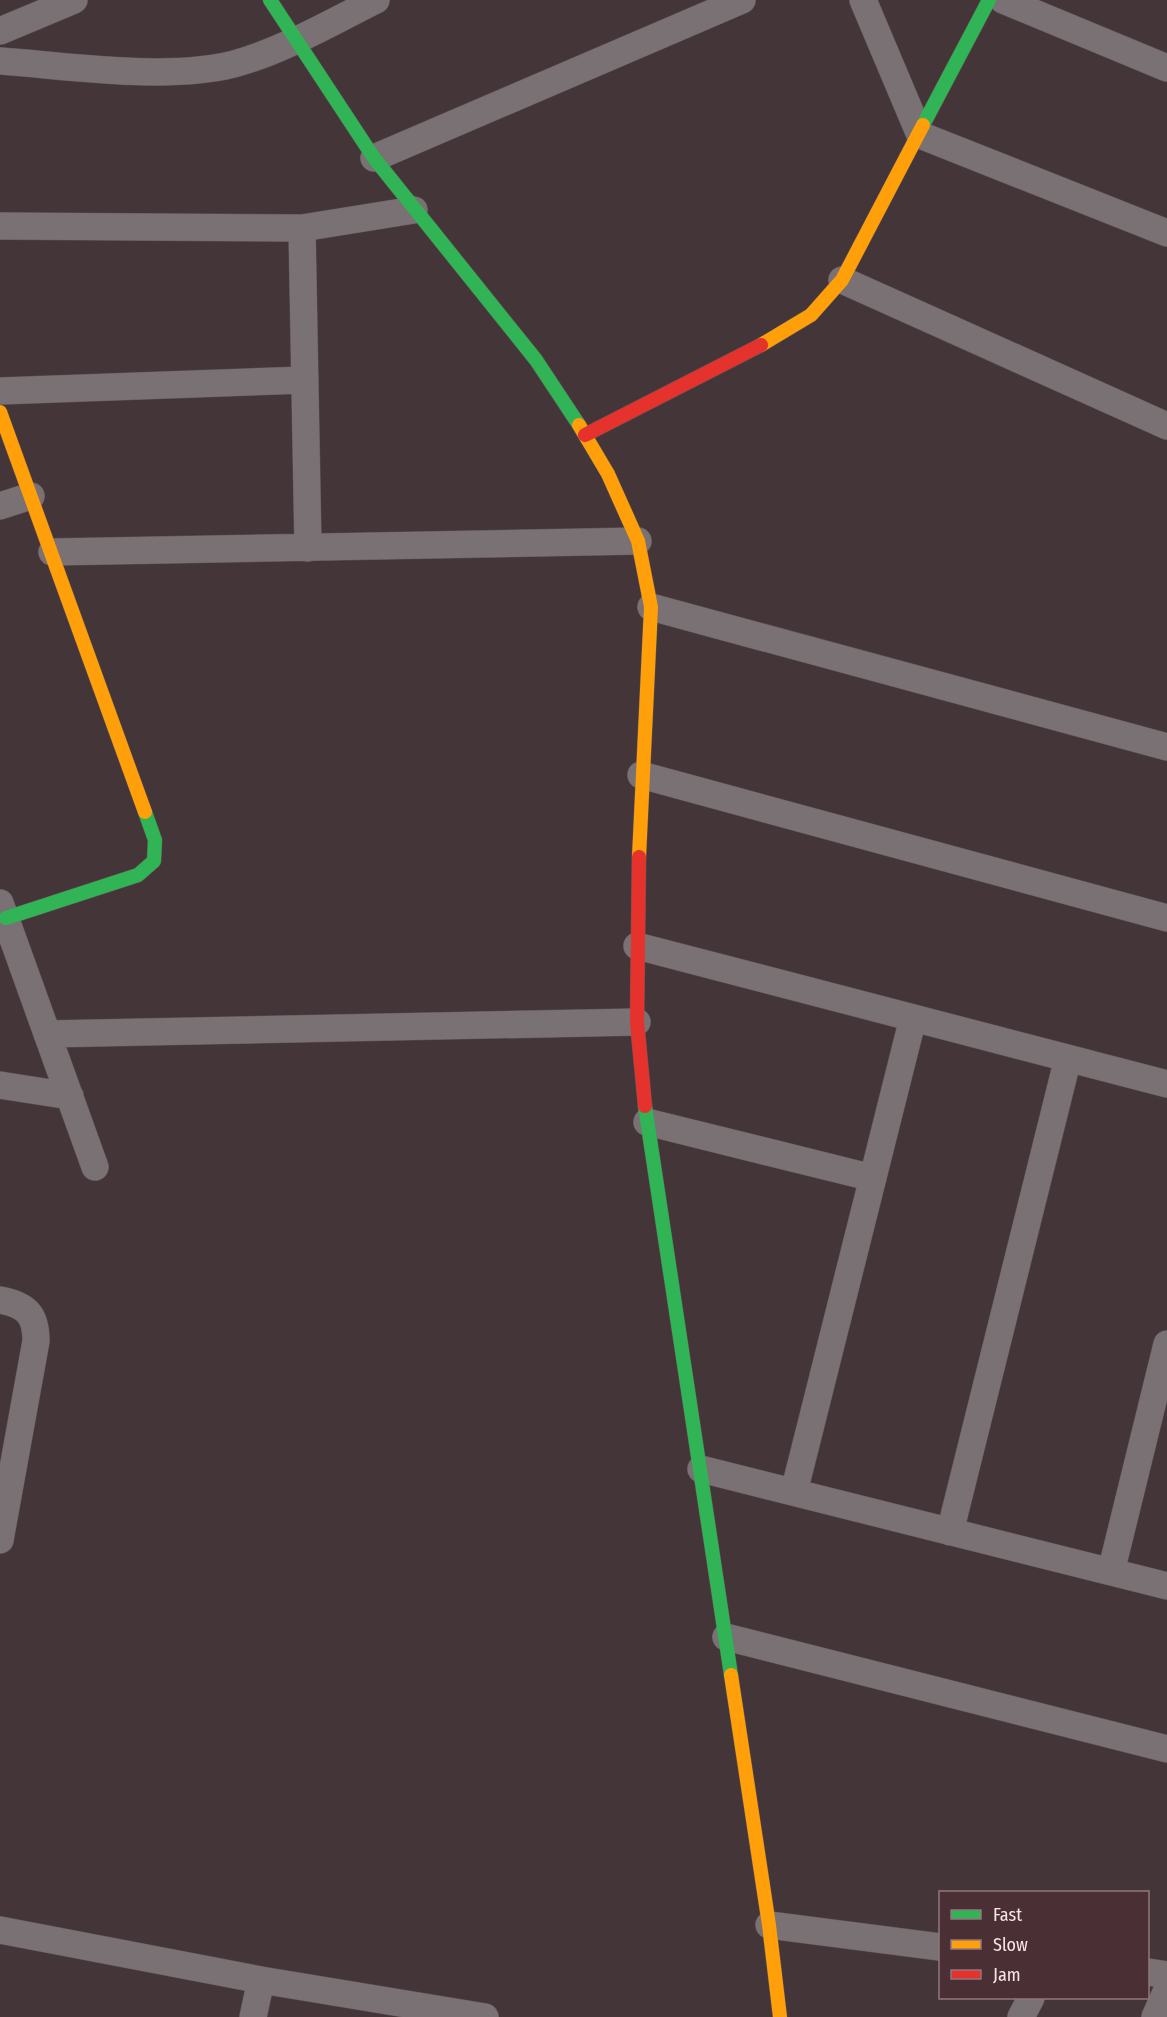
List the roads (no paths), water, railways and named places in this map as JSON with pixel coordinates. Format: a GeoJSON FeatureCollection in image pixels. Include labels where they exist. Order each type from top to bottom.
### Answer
{"type":"FeatureCollection","features":[{"type":"Feature","properties":{"kind":"street"},"geometry":{"type":"LineString","coordinates":[[0,32],[74,0]]}},
{"type":"Feature","properties":{"kind":"street"},"geometry":{"type":"LineString","coordinates":[[270,0],[374,158],[536,360],[608,474],[638,542],[651,607],[641,775],[637,1022],[647,1122],[769,1925],[780,2017]]}},
{"type":"Feature","properties":{"kind":"street"},"geometry":{"type":"LineString","coordinates":[[0,61],[179,72],[234,64],[295,39],[376,0]]}},
{"type":"Feature","properties":{"kind":"street"},"geometry":{"type":"LineString","coordinates":[[374,158],[742,0]]}},
{"type":"Feature","properties":{"kind":"street"},"geometry":{"type":"LineString","coordinates":[[863,0],[921,135],[1167,233]]}},
{"type":"Feature","properties":{"kind":"street"},"geometry":{"type":"LineString","coordinates":[[585,435],[774,338],[811,315],[842,280],[921,135],[989,0]]}},
{"type":"Feature","properties":{"kind":"street"},"geometry":{"type":"LineString","coordinates":[[1003,0],[1167,68]]}},
{"type":"Feature","properties":{"kind":"street"},"geometry":{"type":"LineString","coordinates":[[0,226],[302,228],[414,210]]}},
{"type":"Feature","properties":{"kind":"street"},"geometry":{"type":"LineString","coordinates":[[302,228],[308,548]]}},
{"type":"Feature","properties":{"kind":"street"},"geometry":{"type":"LineString","coordinates":[[842,280],[1167,426]]}},
{"type":"Feature","properties":{"kind":"street"},"geometry":{"type":"LineString","coordinates":[[0,391],[305,381]]}},
{"type":"Feature","properties":{"kind":"street"},"geometry":{"type":"LineString","coordinates":[[0,412],[155,840],[154,861],[138,875],[3,910],[94,1167]]}},
{"type":"Feature","properties":{"kind":"street"},"geometry":{"type":"LineString","coordinates":[[0,506],[31,496]]}},
{"type":"Feature","properties":{"kind":"street"},"geometry":{"type":"LineString","coordinates":[[52,552],[638,542]]}},
{"type":"Feature","properties":{"kind":"street"},"geometry":{"type":"LineString","coordinates":[[651,607],[1167,747]]}},
{"type":"Feature","properties":{"kind":"street"},"geometry":{"type":"LineString","coordinates":[[641,775],[1167,918]]}},
{"type":"Feature","properties":{"kind":"street"},"geometry":{"type":"LineString","coordinates":[[637,946],[1167,1084]]}},
{"type":"Feature","properties":{"kind":"street"},"geometry":{"type":"LineString","coordinates":[[794,1492],[913,1018]]}},
{"type":"Feature","properties":{"kind":"street"},"geometry":{"type":"LineString","coordinates":[[47,1034],[637,1022]]}},
{"type":"Feature","properties":{"kind":"street"},"geometry":{"type":"LineString","coordinates":[[951,1532],[1068,1058]]}},
{"type":"Feature","properties":{"kind":"street"},"geometry":{"type":"LineString","coordinates":[[0,1085],[70,1096]]}},
{"type":"Feature","properties":{"kind":"street"},"geometry":{"type":"LineString","coordinates":[[647,1122],[873,1178]]}},
{"type":"Feature","properties":{"kind":"street"},"geometry":{"type":"LineString","coordinates":[[0,1300],[28,1311],[36,1323],[36,1332],[0,1540]]}},
{"type":"Feature","properties":{"kind":"street"},"geometry":{"type":"LineString","coordinates":[[1111,1572],[1167,1344]]}},
{"type":"Feature","properties":{"kind":"street"},"geometry":{"type":"LineString","coordinates":[[701,1469],[1167,1586]]}},
{"type":"Feature","properties":{"kind":"street"},"geometry":{"type":"LineString","coordinates":[[726,1637],[1167,1749]]}},
{"type":"Feature","properties":{"kind":"street"},"geometry":{"type":"LineString","coordinates":[[769,1925],[939,1947]]}},
{"type":"Feature","properties":{"kind":"street"},"geometry":{"type":"LineString","coordinates":[[0,1930],[261,1980],[485,2017]]}},
{"type":"Feature","properties":{"kind":"street"},"geometry":{"type":"LineString","coordinates":[[1149,1972],[1167,1975]]}},
{"type":"Feature","properties":{"kind":"street"},"geometry":{"type":"LineString","coordinates":[[253,2017],[261,1980]]}},
{"type":"Feature","properties":{"kind":"street"},"geometry":{"type":"LineString","coordinates":[[1155,2017],[1167,1990]]}},
{"type":"Feature","properties":{"kind":"street"},"geometry":{"type":"LineString","coordinates":[[1021,2017],[1030,1999]]}}]}
